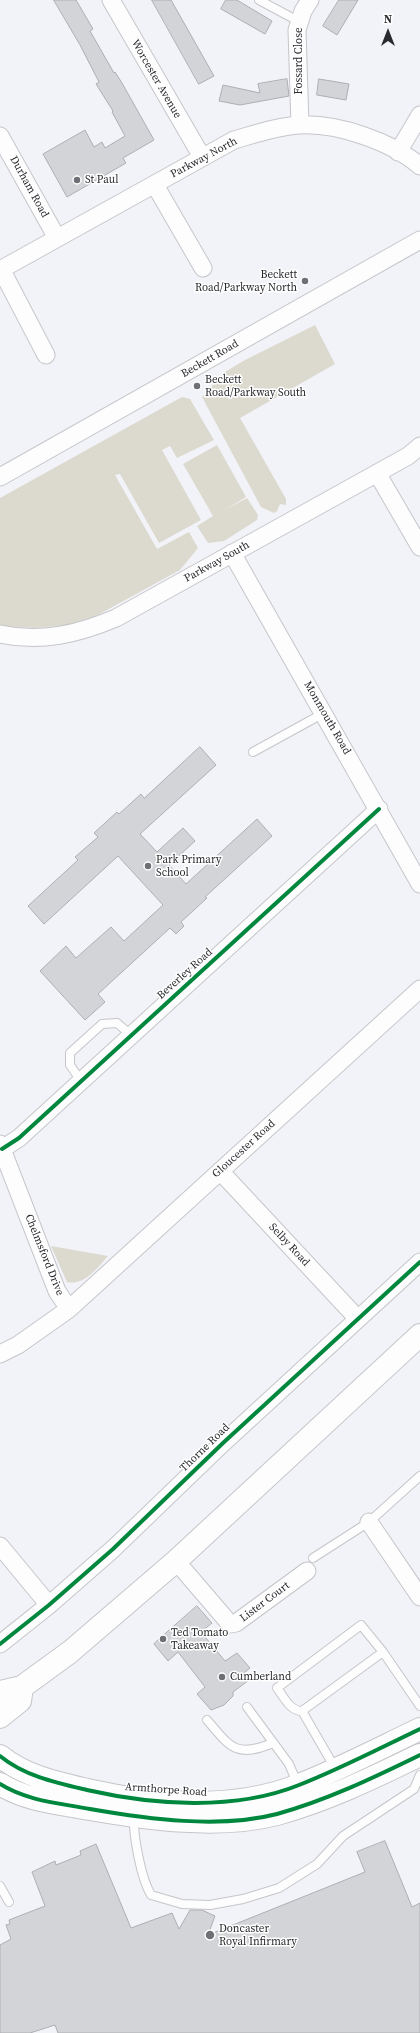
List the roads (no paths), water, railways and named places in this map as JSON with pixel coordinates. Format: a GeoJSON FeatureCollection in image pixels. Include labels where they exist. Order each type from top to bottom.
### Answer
{"type":"FeatureCollection","features":[{"type":"Feature","properties":{"kind":"street","name":"Worcester Avenue"},"geometry":{"type":"LineString","coordinates":[[111,0],[202,157]]}},
{"type":"Feature","properties":{"kind":"street","name":"Fossard Close"},"geometry":{"type":"LineString","coordinates":[[300,125],[297,30],[303,11],[310,0]]}},
{"type":"Feature","properties":{"kind":"street"},"geometry":{"type":"LineString","coordinates":[[398,152],[420,115]]}},
{"type":"Feature","properties":{"kind":"street","name":"Parkway North"},"geometry":{"type":"LineString","coordinates":[[1,269],[234,140],[265,131],[300,125],[329,127],[351,132],[398,152],[420,166]]}},
{"type":"Feature","properties":{"kind":"street","name":"Durham Road"},"geometry":{"type":"LineString","coordinates":[[0,136],[57,238]]}},
{"type":"Feature","properties":{"kind":"street"},"geometry":{"type":"LineString","coordinates":[[155,185],[203,268]]}},
{"type":"Feature","properties":{"kind":"street","name":"Beckett Road"},"geometry":{"type":"LineString","coordinates":[[0,477],[420,240]]}},
{"type":"Feature","properties":{"kind":"street"},"geometry":{"type":"LineString","coordinates":[[1,269],[46,355]]}},
{"type":"Feature","properties":{"kind":"street","name":"Parkway South"},"geometry":{"type":"LineString","coordinates":[[0,634],[16,638],[40,638],[65,635],[92,628],[116,618],[408,456],[420,446]]}},
{"type":"Feature","properties":{"kind":"street"},"geometry":{"type":"LineString","coordinates":[[377,473],[420,547]]}},
{"type":"Feature","properties":{"kind":"street","name":"Monmouth Road"},"geometry":{"type":"LineString","coordinates":[[232,553],[379,809],[420,884]]}},
{"type":"Feature","properties":{"kind":"street","name":"Beverley Road"},"geometry":{"type":"LineString","coordinates":[[1,1147],[18,1138],[379,809]]}},
{"type":"Feature","properties":{"kind":"street","name":"Gloucester Road"},"geometry":{"type":"LineString","coordinates":[[69,1309],[420,989]]}},
{"type":"Feature","properties":{"kind":"street","name":"Chelmsford Drive"},"geometry":{"type":"LineString","coordinates":[[0,1354],[18,1345],[69,1309],[57,1291],[1,1147]]}},
{"type":"Feature","properties":{"kind":"street","name":"Selby Road"},"geometry":{"type":"LineString","coordinates":[[220,1171],[358,1319]]}},
{"type":"Feature","properties":{"kind":"street","name":"Thorne Road"},"geometry":{"type":"LineString","coordinates":[[0,1644],[49,1605],[113,1549],[223,1443],[420,1262]]}},
{"type":"Feature","properties":{"kind":"street"},"geometry":{"type":"LineString","coordinates":[[0,1692],[22,1687],[70,1652],[176,1561],[420,1335]]}},
{"type":"Feature","properties":{"kind":"street"},"geometry":{"type":"LineString","coordinates":[[369,1522],[420,1597]]}},
{"type":"Feature","properties":{"kind":"street"},"geometry":{"type":"LineString","coordinates":[[0,1546],[49,1605]]}},
{"type":"Feature","properties":{"kind":"street","name":"Lister Court"},"geometry":{"type":"LineString","coordinates":[[176,1561],[230,1624],[236,1624],[310,1564]]}},
{"type":"Feature","properties":{"kind":"street"},"geometry":{"type":"LineString","coordinates":[[0,1717],[20,1701],[22,1687]]}},
{"type":"Feature","properties":{"kind":"street","name":"Armthorpe Road"},"geometry":{"type":"LineString","coordinates":[[0,1756],[8,1763],[45,1778],[95,1792],[134,1807],[200,1803],[238,1800],[298,1786],[420,1729]]}},
{"type":"Feature","properties":{"kind":"street","name":"Armthorpe Road"},"geometry":{"type":"LineString","coordinates":[[1,1786],[29,1798],[134,1807],[217,1821],[276,1814],[352,1788],[420,1755]]}},
{"type":"Feature","properties":{"kind":"lane"},"geometry":{"type":"LineString","coordinates":[[259,0],[300,22]]}},
{"type":"Feature","properties":{"kind":"lane"},"geometry":{"type":"LineString","coordinates":[[253,752],[324,713]]}},
{"type":"Feature","properties":{"kind":"lane"},"geometry":{"type":"LineString","coordinates":[[81,1081],[70,1065],[70,1053],[102,1024],[117,1023],[131,1036]]}},
{"type":"Feature","properties":{"kind":"lane"},"geometry":{"type":"LineString","coordinates":[[310,1564],[369,1522],[420,1476]]}},
{"type":"Feature","properties":{"kind":"lane"},"geometry":{"type":"LineString","coordinates":[[383,1652],[302,1710],[296,1711],[292,1708],[277,1688],[361,1625],[383,1652],[420,1706]]}},
{"type":"Feature","properties":{"kind":"lane"},"geometry":{"type":"LineString","coordinates":[[246,1707],[289,1764],[298,1786]]}},
{"type":"Feature","properties":{"kind":"lane"},"geometry":{"type":"LineString","coordinates":[[302,1710],[335,1769]]}},
{"type":"Feature","properties":{"kind":"lane"},"geometry":{"type":"LineString","coordinates":[[207,1720],[224,1740],[234,1748],[244,1751],[255,1750],[273,1743]]}},
{"type":"Feature","properties":{"kind":"lane"},"geometry":{"type":"LineString","coordinates":[[134,1807],[134,1830],[146,1886],[151,1895],[182,1904],[210,1905],[243,1899],[280,1888],[299,1877],[317,1864],[343,1836],[414,1789],[418,1783],[420,1775]]}},
{"type":"Feature","properties":{"kind":"lane"},"geometry":{"type":"LineString","coordinates":[[0,1886],[9,1902]]}},
{"type":"Feature","properties":{"kind":"place","name":"St Paul"},"geometry":{"type":"Point","coordinates":[77,180]}},
{"type":"Feature","properties":{"kind":"place","name":"Beckett Road/Parkway North"},"geometry":{"type":"Point","coordinates":[305,281]}},
{"type":"Feature","properties":{"kind":"place","name":"Beckett Road/Parkway South"},"geometry":{"type":"Point","coordinates":[197,386]}},
{"type":"Feature","properties":{"kind":"place","name":"Park Primary School"},"geometry":{"type":"Point","coordinates":[148,866]}},
{"type":"Feature","properties":{"kind":"place","name":"Ted Tomato Takeaway"},"geometry":{"type":"Point","coordinates":[163,1639]}},
{"type":"Feature","properties":{"kind":"place","name":"Cumberland"},"geometry":{"type":"Point","coordinates":[222,1677]}},
{"type":"Feature","properties":{"kind":"place","name":"Doncaster Royal Infirmary"},"geometry":{"type":"Point","coordinates":[210,1935]}}]}
